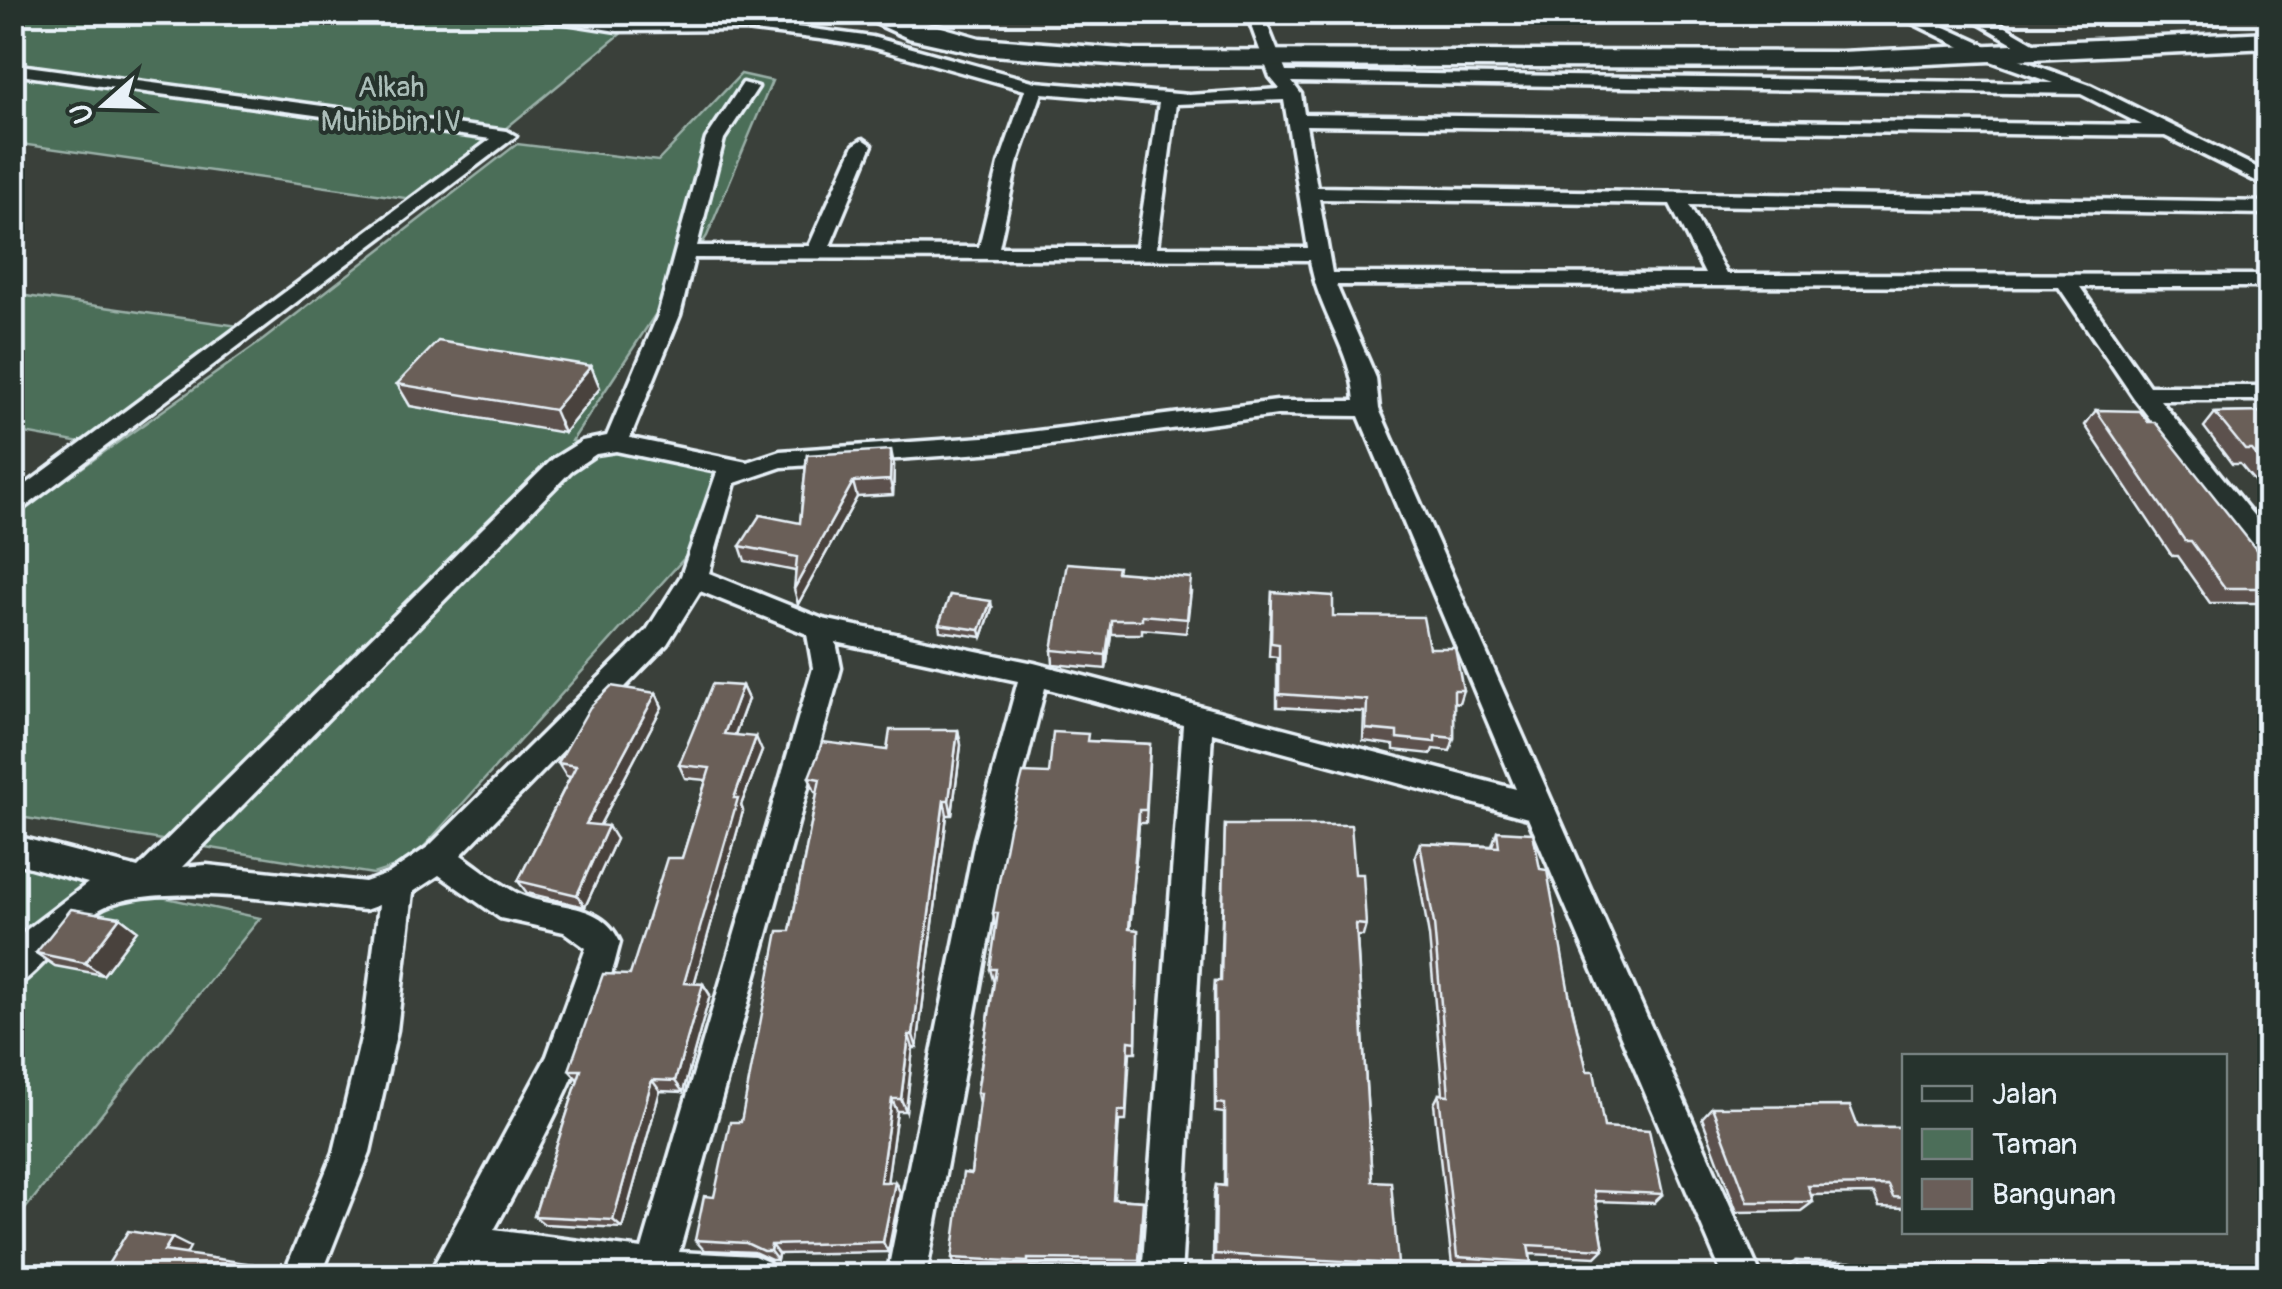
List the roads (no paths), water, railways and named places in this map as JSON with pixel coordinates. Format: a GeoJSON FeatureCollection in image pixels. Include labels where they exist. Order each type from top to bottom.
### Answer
{"type":"FeatureCollection","features":[{"type":"Feature","properties":{"kind":"main road"},"geometry":{"type":"LineString","coordinates":[[864,12],[917,32],[1019,52],[1276,69],[1994,56],[2270,40]]}},
{"type":"Feature","properties":{"kind":"street"},"geometry":{"type":"LineString","coordinates":[[504,12],[617,26],[745,25],[828,35],[872,42],[1035,87],[1168,98],[1292,94]]}},
{"type":"Feature","properties":{"kind":"street"},"geometry":{"type":"LineString","coordinates":[[1254,12],[1276,69],[1292,94],[1321,267],[1365,378],[1368,409],[1742,1276]]}},
{"type":"Feature","properties":{"kind":"street"},"geometry":{"type":"LineString","coordinates":[[1898,12],[1994,56],[2084,89],[2270,182]]}},
{"type":"Feature","properties":{"kind":"street"},"geometry":{"type":"LineString","coordinates":[[1967,12],[2043,53]]}},
{"type":"Feature","properties":{"kind":"street"},"geometry":{"type":"LineString","coordinates":[[12,69],[507,136],[12,508]]}},
{"type":"Feature","properties":{"kind":"street"},"geometry":{"type":"LineString","coordinates":[[1276,69],[2084,89]]}},
{"type":"Feature","properties":{"kind":"street"},"geometry":{"type":"LineString","coordinates":[[616,444],[669,315],[715,139],[749,87]]}},
{"type":"Feature","properties":{"kind":"street"},"geometry":{"type":"LineString","coordinates":[[986,254],[1008,164],[1035,87]]}},
{"type":"Feature","properties":{"kind":"street"},"geometry":{"type":"LineString","coordinates":[[1146,256],[1168,98]]}},
{"type":"Feature","properties":{"kind":"street"},"geometry":{"type":"LineString","coordinates":[[1296,119],[2171,132]]}},
{"type":"Feature","properties":{"kind":"street"},"geometry":{"type":"LineString","coordinates":[[817,252],[863,146]]}},
{"type":"Feature","properties":{"kind":"street"},"geometry":{"type":"LineString","coordinates":[[1309,193],[2270,208]]}},
{"type":"Feature","properties":{"kind":"street"},"geometry":{"type":"LineString","coordinates":[[1677,200],[1718,278]]}},
{"type":"Feature","properties":{"kind":"street"},"geometry":{"type":"LineString","coordinates":[[684,252],[1146,256],[1321,267],[1718,278],[2270,281]]}},
{"type":"Feature","properties":{"kind":"street"},"geometry":{"type":"LineString","coordinates":[[2064,279],[2142,393],[2270,554]]}},
{"type":"Feature","properties":{"kind":"street"},"geometry":{"type":"LineString","coordinates":[[2142,393],[2270,394]]}},
{"type":"Feature","properties":{"kind":"street"},"geometry":{"type":"LineString","coordinates":[[12,972],[37,942],[92,896],[144,884],[207,879],[343,896],[365,896],[398,886],[439,857],[657,637],[694,578],[724,478],[744,469],[780,459],[998,444],[1276,408],[1368,409]]}},
{"type":"Feature","properties":{"kind":"street"},"geometry":{"type":"LineString","coordinates":[[144,884],[562,465],[590,448],[616,444],[744,469]]}},
{"type":"Feature","properties":{"kind":"street"},"geometry":{"type":"LineString","coordinates":[[2240,520],[2270,520]]}},
{"type":"Feature","properties":{"kind":"street"},"geometry":{"type":"LineString","coordinates":[[694,578],[818,628],[1034,674],[1540,808]]}},
{"type":"Feature","properties":{"kind":"street"},"geometry":{"type":"LineString","coordinates":[[655,1270],[818,708],[827,668],[818,628]]}},
{"type":"Feature","properties":{"kind":"street"},"geometry":{"type":"LineString","coordinates":[[906,1276],[991,840],[1034,674]]}},
{"type":"Feature","properties":{"kind":"street"},"geometry":{"type":"LineString","coordinates":[[1162,1276],[1198,718]]}},
{"type":"Feature","properties":{"kind":"street"},"geometry":{"type":"LineString","coordinates":[[12,848],[144,884]]}},
{"type":"Feature","properties":{"kind":"street"},"geometry":{"type":"LineString","coordinates":[[439,857],[511,908],[571,919],[604,942],[598,973],[552,1078],[455,1261],[754,1276]]}},
{"type":"Feature","properties":{"kind":"street"},"geometry":{"type":"LineString","coordinates":[[302,1276],[352,1152],[380,1030],[398,886]]}},
{"type":"Feature","properties":{"kind":"park label","name":"Alkah Muhibbin IV"},"geometry":{"type":"Point","coordinates":[391,104]}}]}
